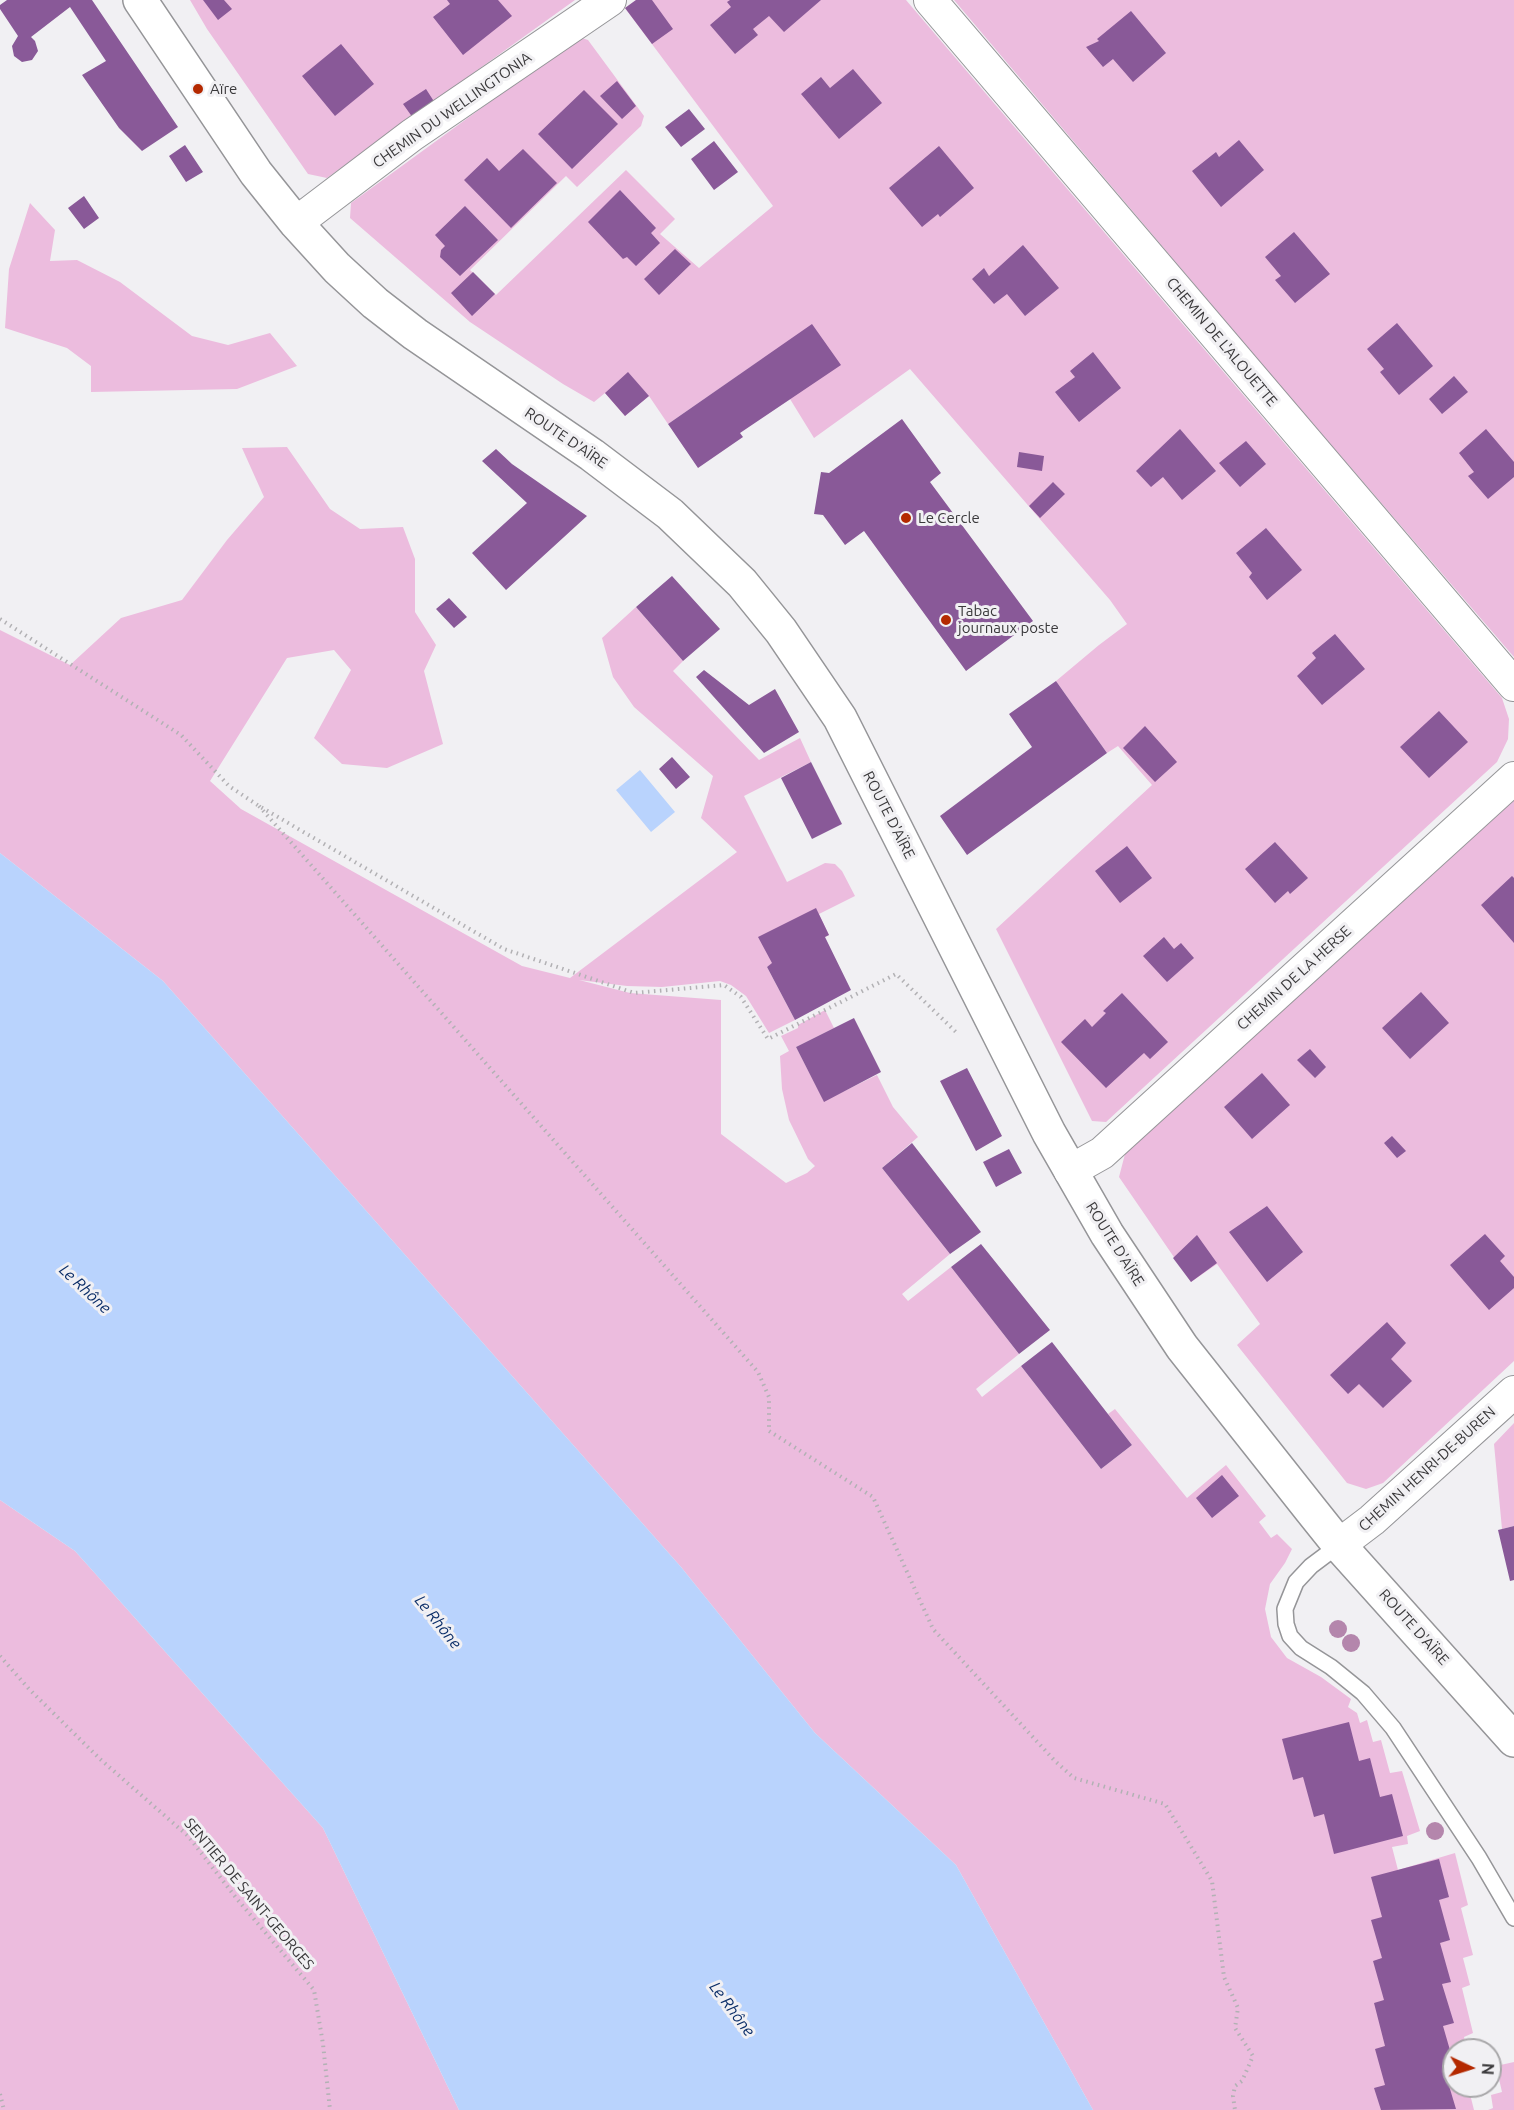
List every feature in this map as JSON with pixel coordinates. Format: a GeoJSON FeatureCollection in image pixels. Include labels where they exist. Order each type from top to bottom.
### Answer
{"type":"FeatureCollection","features":[{"type":"Feature","properties":{"kind":"street","name":"ROUTE D'AÏRE"},"geometry":{"type":"LineString","coordinates":[[140,0],[256,173],[296,224],[345,275],[414,334],[592,455],[670,514],[742,583],[775,623],[807,666],[840,718],[1049,1133],[1107,1234],[1182,1347],[1340,1545],[1514,1740]]}},
{"type":"Feature","properties":{"kind":"street","name":"CHEMIN DU WELLINGTONIA"},"geometry":{"type":"LineString","coordinates":[[296,224],[412,135],[610,0]]}},
{"type":"Feature","properties":{"kind":"street","name":"CHEMIN DE L'ALOUETTE"},"geometry":{"type":"LineString","coordinates":[[930,0],[1514,685]]}},
{"type":"Feature","properties":{"kind":"street","name":"CHEMIN DE LA HERSE"},"geometry":{"type":"LineString","coordinates":[[1070,1171],[1102,1153],[1514,778]]}},
{"type":"Feature","properties":{"kind":"street","name":"CHEMIN HENRI-DE-BUREN"},"geometry":{"type":"LineString","coordinates":[[1340,1545],[1372,1520],[1514,1392]]}},
{"type":"Feature","properties":{"kind":"lane"},"geometry":{"type":"LineString","coordinates":[[1340,1545],[1311,1566],[1296,1582],[1285,1609],[1290,1636],[1301,1648],[1332,1667],[1363,1693],[1393,1728],[1479,1858],[1514,1918]]}},
{"type":"Feature","properties":{"kind":"path"},"geometry":{"type":"LineString","coordinates":[[0,619],[181,735],[229,786],[259,806],[504,949],[634,993],[724,985],[741,997],[768,1039],[896,974],[960,1036]]}},
{"type":"Feature","properties":{"kind":"path"},"geometry":{"type":"LineString","coordinates":[[259,806],[758,1371],[769,1396],[769,1431],[873,1497],[933,1629],[1055,1761],[1074,1778],[1165,1804],[1212,1881],[1224,1977],[1238,2008],[1235,2028],[1253,2056],[1242,2081],[1235,2086],[1233,2096],[1236,2110]]}},
{"type":"Feature","properties":{"kind":"path","name":"SENTIER DE SAINT-GEORGES"},"geometry":{"type":"LineString","coordinates":[[0,1656],[29,1689],[100,1759],[188,1836],[237,1899],[314,1989],[330,2110]]}},
{"type":"Feature","properties":{"kind":"path"},"geometry":{"type":"LineString","coordinates":[[0,2094],[4,2110]]}},
{"type":"Feature","properties":{"kind":"shaded area"},"geometry":{"type":"Polygon","coordinates":[[[190,0],[575,0],[327,178],[308,174],[207,29],[190,0]]]}},
{"type":"Feature","properties":{"kind":"shaded area"},"geometry":{"type":"Polygon","coordinates":[[[636,0],[906,0],[1502,698],[1509,719],[1508,739],[1497,762],[1106,1122],[1092,1121],[996,929],[1152,785],[1118,746],[1107,753],[1056,681],[1127,624],[1110,600],[910,369],[814,438],[762,359],[668,424],[649,396],[625,416],[605,393],[594,402],[470,322],[350,218],[351,203],[579,37],[588,40],[644,116],[641,126],[577,187],[566,176],[470,270],[496,295],[626,170],[675,219],[660,234],[699,268],[773,206],[625,8],[636,0]]]}},
{"type":"Feature","properties":{"kind":"shaded area"},"geometry":{"type":"Polygon","coordinates":[[[954,0],[1514,0],[1514,657],[1277,382],[954,0]]]}},
{"type":"Feature","properties":{"kind":"shaded area"},"geometry":{"type":"Polygon","coordinates":[[[30,203],[55,230],[50,261],[77,260],[120,282],[192,336],[228,345],[270,333],[297,366],[237,389],[91,392],[91,366],[67,348],[5,328],[9,269],[30,203]]]}},
{"type":"Feature","properties":{"kind":"shaded area"},"geometry":{"type":"Polygon","coordinates":[[[287,447],[330,509],[360,529],[403,527],[415,559],[415,612],[436,645],[424,671],[443,744],[387,768],[342,764],[314,738],[351,670],[334,650],[287,658],[210,781],[241,809],[522,966],[570,978],[737,852],[701,818],[713,776],[634,707],[613,677],[602,638],[636,607],[683,661],[673,671],[759,760],[800,738],[811,762],[744,796],[787,882],[825,863],[835,864],[842,871],[855,896],[819,914],[829,935],[767,967],[795,1020],[769,1033],[746,996],[731,985],[720,981],[662,987],[627,986],[579,980],[630,993],[721,1000],[721,1134],[786,1183],[807,1173],[815,1166],[808,1159],[789,1120],[782,1089],[780,1056],[789,1051],[781,1036],[825,1010],[834,1028],[796,1047],[824,1101],[877,1075],[893,1107],[918,1137],[882,1168],[950,1254],[902,1294],[908,1301],[951,1267],[1019,1354],[976,1389],[982,1397],[1021,1366],[1101,1469],[1132,1445],[1108,1414],[1115,1409],[1187,1498],[1226,1465],[1266,1516],[1259,1522],[1271,1538],[1277,1534],[1292,1549],[1270,1584],[1265,1609],[1271,1637],[1287,1658],[1321,1677],[1351,1699],[1348,1707],[1357,1713],[1360,1723],[1367,1720],[1373,1742],[1381,1740],[1390,1773],[1402,1771],[1420,1831],[1407,1836],[1408,1844],[1392,1847],[1398,1870],[1455,1853],[1468,1905],[1461,1908],[1473,1955],[1463,1958],[1470,1985],[1462,1988],[1473,2033],[1464,2038],[1442,2038],[1442,2098],[1471,2098],[1474,2110],[1093,2110],[956,1865],[815,1733],[681,1567],[163,981],[0,853],[0,630],[70,665],[121,618],[182,600],[227,540],[264,497],[242,448],[287,447]]]}},
{"type":"Feature","properties":{"kind":"shaded area"},"geometry":{"type":"Polygon","coordinates":[[[1514,797],[1514,1361],[1383,1483],[1366,1489],[1347,1483],[1237,1345],[1260,1324],[1217,1264],[1191,1282],[1119,1177],[1125,1154],[1514,797]]]}},
{"type":"Feature","properties":{"kind":"shaded area"},"geometry":{"type":"Polygon","coordinates":[[[1514,1423],[1514,1526],[1502,1529],[1494,1444],[1514,1423]]]}},
{"type":"Feature","properties":{"kind":"shaded area"},"geometry":{"type":"Polygon","coordinates":[[[0,1500],[75,1551],[323,1828],[459,2110],[0,2110],[0,1500]]]}},
{"type":"Feature","properties":{"kind":"shaded area"},"geometry":{"type":"Polygon","coordinates":[[[1514,2062],[1514,2110],[1488,2110],[1493,2108],[1491,2098],[1502,2098],[1502,2065],[1514,2062]]]}},
{"type":"Feature","properties":{"kind":"water"},"geometry":{"type":"Polygon","coordinates":[[[640,770],[675,812],[651,832],[616,790],[640,770]]]}},
{"type":"Feature","properties":{"kind":"water","name":"Le Rhône"},"geometry":{"type":"Polygon","coordinates":[[[0,853],[163,981],[681,1567],[815,1733],[956,1865],[1093,2110],[459,2110],[323,1828],[75,1551],[0,1500],[0,853]]]}},
{"type":"Feature","properties":{"kind":"building"},"geometry":{"type":"Polygon","coordinates":[[[7,0],[92,0],[178,127],[142,151],[119,128],[82,75],[106,61],[70,7],[31,37],[38,51],[32,60],[22,62],[14,56],[12,46],[18,36],[0,9],[0,5],[7,0]]]}},
{"type":"Feature","properties":{"kind":"building"},"geometry":{"type":"Polygon","coordinates":[[[203,0],[224,0],[232,9],[218,20],[203,0]]]}},
{"type":"Feature","properties":{"kind":"building"},"geometry":{"type":"Polygon","coordinates":[[[447,0],[498,0],[512,16],[463,55],[433,17],[450,4],[447,0]]]}},
{"type":"Feature","properties":{"kind":"building"},"geometry":{"type":"Polygon","coordinates":[[[636,0],[652,0],[673,29],[652,44],[625,8],[636,0]]]}},
{"type":"Feature","properties":{"kind":"building"},"geometry":{"type":"Polygon","coordinates":[[[730,0],[821,0],[784,32],[769,16],[753,29],[758,35],[735,54],[710,25],[731,7],[727,2],[730,0]]]}},
{"type":"Feature","properties":{"kind":"building"},"geometry":{"type":"Polygon","coordinates":[[[1131,11],[1166,53],[1133,82],[1113,59],[1103,67],[1086,47],[1099,41],[1097,39],[1131,11]]]}},
{"type":"Feature","properties":{"kind":"building"},"geometry":{"type":"Polygon","coordinates":[[[341,44],[374,84],[335,116],[302,76],[341,44]]]}},
{"type":"Feature","properties":{"kind":"building"},"geometry":{"type":"Polygon","coordinates":[[[853,69],[882,103],[839,139],[801,94],[821,77],[830,88],[853,69]]]}},
{"type":"Feature","properties":{"kind":"building"},"geometry":{"type":"Polygon","coordinates":[[[617,81],[636,106],[622,119],[600,96],[617,81]]]}},
{"type":"Feature","properties":{"kind":"building"},"geometry":{"type":"Polygon","coordinates":[[[426,89],[435,103],[413,118],[403,104],[426,89]]]}},
{"type":"Feature","properties":{"kind":"building"},"geometry":{"type":"Polygon","coordinates":[[[584,90],[618,124],[572,169],[538,134],[584,90]]]}},
{"type":"Feature","properties":{"kind":"building"},"geometry":{"type":"Polygon","coordinates":[[[689,109],[705,129],[681,147],[665,127],[689,109]]]}},
{"type":"Feature","properties":{"kind":"building"},"geometry":{"type":"Polygon","coordinates":[[[1239,140],[1264,170],[1221,207],[1192,171],[1216,152],[1219,157],[1239,140]]]}},
{"type":"Feature","properties":{"kind":"building"},"geometry":{"type":"Polygon","coordinates":[[[714,141],[738,172],[714,190],[691,159],[714,141]]]}},
{"type":"Feature","properties":{"kind":"building"},"geometry":{"type":"Polygon","coordinates":[[[185,145],[203,172],[186,182],[169,156],[185,145]]]}},
{"type":"Feature","properties":{"kind":"building"},"geometry":{"type":"Polygon","coordinates":[[[939,146],[974,188],[940,217],[938,214],[922,227],[889,188],[939,146]]]}},
{"type":"Feature","properties":{"kind":"building"},"geometry":{"type":"Polygon","coordinates":[[[523,149],[557,183],[511,228],[464,180],[487,158],[499,171],[523,149]]]}},
{"type":"Feature","properties":{"kind":"building"},"geometry":{"type":"Polygon","coordinates":[[[620,190],[656,228],[651,233],[660,243],[636,266],[627,257],[623,259],[588,222],[620,190]]]}},
{"type":"Feature","properties":{"kind":"building"},"geometry":{"type":"Polygon","coordinates":[[[84,196],[99,218],[84,229],[68,208],[84,196]]]}},
{"type":"Feature","properties":{"kind":"building"},"geometry":{"type":"Polygon","coordinates":[[[465,206],[498,240],[460,276],[440,257],[441,250],[445,246],[435,235],[465,206]]]}},
{"type":"Feature","properties":{"kind":"building"},"geometry":{"type":"Polygon","coordinates":[[[1294,232],[1330,274],[1295,303],[1275,280],[1281,276],[1265,257],[1294,232]]]}},
{"type":"Feature","properties":{"kind":"building"},"geometry":{"type":"Polygon","coordinates":[[[1023,245],[1059,288],[1025,316],[1007,294],[994,304],[972,279],[984,268],[989,276],[1023,245]]]}},
{"type":"Feature","properties":{"kind":"building"},"geometry":{"type":"Polygon","coordinates":[[[675,249],[691,264],[659,295],[644,279],[675,249]]]}},
{"type":"Feature","properties":{"kind":"building"},"geometry":{"type":"Polygon","coordinates":[[[473,272],[495,294],[472,316],[451,293],[473,272]]]}},
{"type":"Feature","properties":{"kind":"building"},"geometry":{"type":"Polygon","coordinates":[[[1397,323],[1433,366],[1399,395],[1380,372],[1384,369],[1367,349],[1397,323]]]}},
{"type":"Feature","properties":{"kind":"building"},"geometry":{"type":"Polygon","coordinates":[[[812,324],[841,365],[740,433],[743,437],[698,468],[668,424],[812,324]]]}},
{"type":"Feature","properties":{"kind":"building"},"geometry":{"type":"Polygon","coordinates":[[[1093,352],[1121,388],[1079,422],[1055,392],[1075,377],[1070,371],[1093,352]]]}},
{"type":"Feature","properties":{"kind":"building"},"geometry":{"type":"Polygon","coordinates":[[[628,372],[649,396],[625,416],[605,393],[628,372]]]}},
{"type":"Feature","properties":{"kind":"building"},"geometry":{"type":"Polygon","coordinates":[[[1454,376],[1468,392],[1442,414],[1429,399],[1454,376]]]}},
{"type":"Feature","properties":{"kind":"building"},"geometry":{"type":"Polygon","coordinates":[[[902,419],[941,473],[930,482],[1033,621],[966,671],[864,531],[845,545],[823,515],[814,514],[821,472],[829,473],[902,419]]]}},
{"type":"Feature","properties":{"kind":"building"},"geometry":{"type":"Polygon","coordinates":[[[1180,429],[1216,471],[1182,500],[1163,477],[1151,487],[1136,471],[1180,429]]]}},
{"type":"Feature","properties":{"kind":"building"},"geometry":{"type":"Polygon","coordinates":[[[1486,429],[1514,462],[1514,477],[1488,499],[1468,476],[1474,472],[1459,453],[1486,429]]]}},
{"type":"Feature","properties":{"kind":"building"},"geometry":{"type":"Polygon","coordinates":[[[1246,441],[1266,464],[1240,487],[1219,463],[1246,441]]]}},
{"type":"Feature","properties":{"kind":"building"},"geometry":{"type":"Polygon","coordinates":[[[496,449],[512,464],[587,516],[506,590],[472,553],[527,503],[482,461],[496,449]]]}},
{"type":"Feature","properties":{"kind":"building"},"geometry":{"type":"Polygon","coordinates":[[[1019,452],[1044,456],[1042,471],[1017,467],[1019,452]]]}},
{"type":"Feature","properties":{"kind":"building"},"geometry":{"type":"Polygon","coordinates":[[[1053,482],[1065,494],[1040,518],[1029,506],[1053,482]]]}},
{"type":"Feature","properties":{"kind":"building"},"geometry":{"type":"Polygon","coordinates":[[[1266,528],[1302,570],[1267,600],[1249,577],[1252,573],[1236,553],[1266,528]]]}},
{"type":"Feature","properties":{"kind":"building"},"geometry":{"type":"Polygon","coordinates":[[[672,576],[720,629],[683,661],[636,607],[672,576]]]}},
{"type":"Feature","properties":{"kind":"building"},"geometry":{"type":"Polygon","coordinates":[[[449,598],[467,617],[454,628],[436,609],[449,598]]]}},
{"type":"Feature","properties":{"kind":"building"},"geometry":{"type":"Polygon","coordinates":[[[1335,634],[1365,669],[1322,705],[1297,676],[1316,658],[1312,653],[1335,634]]]}},
{"type":"Feature","properties":{"kind":"building"},"geometry":{"type":"Polygon","coordinates":[[[704,670],[749,705],[775,689],[799,732],[764,753],[696,677],[704,670]]]}},
{"type":"Feature","properties":{"kind":"building"},"geometry":{"type":"Polygon","coordinates":[[[1056,681],[1107,753],[967,855],[940,816],[1032,747],[1009,714],[1056,681]]]}},
{"type":"Feature","properties":{"kind":"building"},"geometry":{"type":"Polygon","coordinates":[[[1439,711],[1468,742],[1429,778],[1400,747],[1439,711]]]}},
{"type":"Feature","properties":{"kind":"building"},"geometry":{"type":"Polygon","coordinates":[[[1145,726],[1177,762],[1155,782],[1123,748],[1145,726]]]}},
{"type":"Feature","properties":{"kind":"building"},"geometry":{"type":"Polygon","coordinates":[[[672,757],[690,777],[676,789],[659,769],[672,757]]]}},
{"type":"Feature","properties":{"kind":"building"},"geometry":{"type":"Polygon","coordinates":[[[811,762],[842,824],[812,839],[781,778],[811,762]]]}},
{"type":"Feature","properties":{"kind":"building"},"geometry":{"type":"Polygon","coordinates":[[[1275,842],[1308,878],[1290,894],[1288,891],[1275,903],[1245,869],[1275,842]]]}},
{"type":"Feature","properties":{"kind":"building"},"geometry":{"type":"Polygon","coordinates":[[[1127,846],[1152,878],[1120,903],[1095,871],[1127,846]]]}},
{"type":"Feature","properties":{"kind":"building"},"geometry":{"type":"Polygon","coordinates":[[[1512,876],[1514,878],[1514,943],[1481,905],[1512,876]]]}},
{"type":"Feature","properties":{"kind":"building"},"geometry":{"type":"Polygon","coordinates":[[[816,908],[829,935],[825,937],[851,990],[795,1020],[767,967],[772,963],[758,937],[816,908]]]}},
{"type":"Feature","properties":{"kind":"building"},"geometry":{"type":"Polygon","coordinates":[[[1164,937],[1174,949],[1181,943],[1194,958],[1167,982],[1143,956],[1164,937]]]}},
{"type":"Feature","properties":{"kind":"building"},"geometry":{"type":"Polygon","coordinates":[[[1421,992],[1449,1023],[1410,1059],[1382,1028],[1421,992]]]}},
{"type":"Feature","properties":{"kind":"building"},"geometry":{"type":"Polygon","coordinates":[[[1122,993],[1168,1042],[1150,1059],[1144,1053],[1106,1088],[1061,1042],[1085,1019],[1092,1027],[1106,1013],[1103,1011],[1122,993]]]}},
{"type":"Feature","properties":{"kind":"building"},"geometry":{"type":"Polygon","coordinates":[[[854,1018],[881,1072],[824,1102],[796,1047],[854,1018]]]}},
{"type":"Feature","properties":{"kind":"building"},"geometry":{"type":"Polygon","coordinates":[[[1310,1049],[1326,1067],[1315,1078],[1297,1060],[1310,1049]]]}},
{"type":"Feature","properties":{"kind":"building"},"geometry":{"type":"Polygon","coordinates":[[[967,1068],[1002,1136],[976,1151],[940,1081],[967,1068]]]}},
{"type":"Feature","properties":{"kind":"building"},"geometry":{"type":"Polygon","coordinates":[[[1262,1073],[1290,1105],[1252,1139],[1224,1107],[1262,1073]]]}},
{"type":"Feature","properties":{"kind":"building"},"geometry":{"type":"Polygon","coordinates":[[[1392,1136],[1406,1151],[1397,1158],[1384,1143],[1392,1136]]]}},
{"type":"Feature","properties":{"kind":"building"},"geometry":{"type":"Polygon","coordinates":[[[912,1143],[981,1232],[950,1254],[882,1168],[912,1143]]]}},
{"type":"Feature","properties":{"kind":"building"},"geometry":{"type":"Polygon","coordinates":[[[1009,1149],[1022,1173],[996,1187],[983,1162],[1009,1149]]]}},
{"type":"Feature","properties":{"kind":"building"},"geometry":{"type":"Polygon","coordinates":[[[1267,1206],[1303,1252],[1267,1282],[1229,1232],[1267,1206]]]}},
{"type":"Feature","properties":{"kind":"building"},"geometry":{"type":"Polygon","coordinates":[[[1485,1234],[1505,1256],[1500,1261],[1514,1277],[1514,1288],[1489,1310],[1450,1265],[1485,1234]]]}},
{"type":"Feature","properties":{"kind":"building"},"geometry":{"type":"Polygon","coordinates":[[[1197,1235],[1217,1263],[1191,1282],[1173,1258],[1197,1235]]]}},
{"type":"Feature","properties":{"kind":"building"},"geometry":{"type":"Polygon","coordinates":[[[981,1244],[1050,1330],[1019,1354],[951,1267],[981,1244]]]}},
{"type":"Feature","properties":{"kind":"building"},"geometry":{"type":"Polygon","coordinates":[[[1387,1322],[1406,1343],[1391,1359],[1412,1381],[1383,1408],[1359,1384],[1348,1394],[1330,1375],[1387,1322]]]}},
{"type":"Feature","properties":{"kind":"building"},"geometry":{"type":"Polygon","coordinates":[[[1052,1342],[1132,1445],[1101,1469],[1021,1366],[1052,1342]]]}},
{"type":"Feature","properties":{"kind":"building"},"geometry":{"type":"Polygon","coordinates":[[[1222,1475],[1239,1496],[1212,1518],[1196,1498],[1222,1475]]]}},
{"type":"Feature","properties":{"kind":"building"},"geometry":{"type":"Polygon","coordinates":[[[1514,1526],[1514,1580],[1510,1581],[1498,1530],[1514,1526]]]}},
{"type":"Feature","properties":{"kind":"building"},"geometry":{"type":"Polygon","coordinates":[[[1349,1722],[1359,1761],[1370,1758],[1380,1797],[1392,1794],[1403,1836],[1334,1854],[1324,1814],[1314,1817],[1303,1777],[1293,1780],[1282,1739],[1349,1722]]]}},
{"type":"Feature","properties":{"kind":"building"},"geometry":{"type":"Polygon","coordinates":[[[1439,1859],[1449,1897],[1439,1900],[1450,1940],[1440,1943],[1451,1982],[1442,1984],[1454,2023],[1443,2026],[1446,2038],[1442,2038],[1442,2098],[1453,2098],[1456,2109],[1381,2110],[1374,2088],[1385,2085],[1375,2049],[1385,2046],[1374,2003],[1384,2000],[1373,1961],[1382,1958],[1371,1920],[1382,1917],[1371,1877],[1439,1859]]]}},
{"type":"Feature","properties":{"kind":"place","name":"Aïre"},"geometry":{"type":"Point","coordinates":[198,89]}},
{"type":"Feature","properties":{"kind":"place","name":"Le Cercle"},"geometry":{"type":"Point","coordinates":[906,518]}},
{"type":"Feature","properties":{"kind":"place","name":"Tabac journaux poste"},"geometry":{"type":"Point","coordinates":[946,620]}}]}
